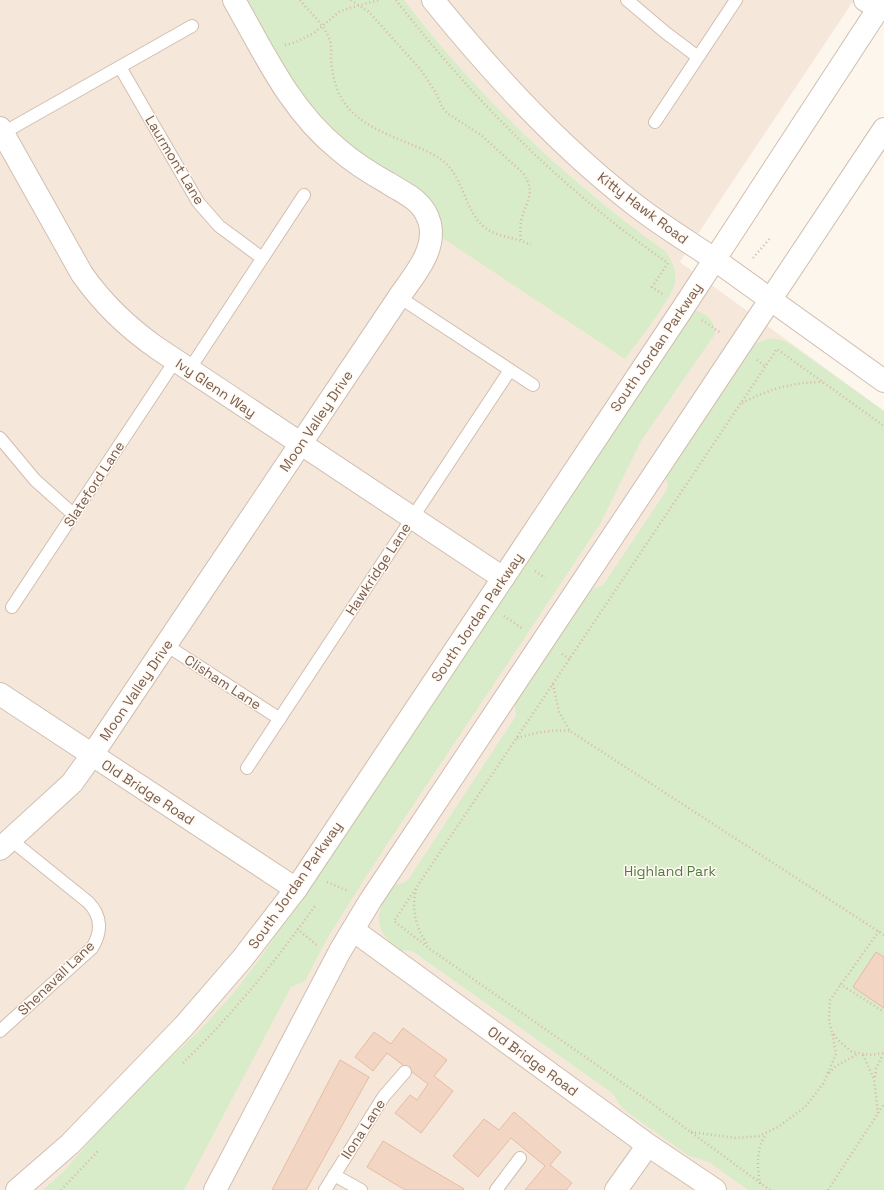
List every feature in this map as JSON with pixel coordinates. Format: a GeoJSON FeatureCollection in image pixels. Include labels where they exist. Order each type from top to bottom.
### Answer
{"type":"FeatureCollection","features":[{"type":"Feature","properties":{"kind":"street","name":"Moon Valley Drive"},"geometry":{"type":"LineString","coordinates":[[5,844],[72,783],[428,253],[431,234],[427,216],[416,200],[374,175],[336,148],[299,110],[282,85],[234,0]]}},
{"type":"Feature","properties":{"kind":"street","name":"Kitty Hawk Road"},"geometry":{"type":"LineString","coordinates":[[433,0],[501,80],[568,148],[631,202],[714,259],[884,381]]}},
{"type":"Feature","properties":{"kind":"street","name":"South Jordan Parkway"},"geometry":{"type":"LineString","coordinates":[[17,1190],[70,1144],[184,1026],[242,959],[296,889],[683,308],[876,3]]}},
{"type":"Feature","properties":{"kind":"street"},"geometry":{"type":"LineString","coordinates":[[215,1190],[353,930],[391,868],[884,129]]}},
{"type":"Feature","properties":{"kind":"street","name":"Ivy Glenn Way"},"geometry":{"type":"LineString","coordinates":[[1,131],[82,274],[97,296],[135,333],[503,578]]}},
{"type":"Feature","properties":{"kind":"street","name":"Old Bridge Road"},"geometry":{"type":"LineString","coordinates":[[0,694],[296,889]]}},
{"type":"Feature","properties":{"kind":"street","name":"Old Bridge Road"},"geometry":{"type":"LineString","coordinates":[[353,930],[648,1144],[715,1190]]}},
{"type":"Feature","properties":{"kind":"street"},"geometry":{"type":"LineString","coordinates":[[616,1190],[648,1144]]}},
{"type":"Feature","properties":{"kind":"lane"},"geometry":{"type":"LineString","coordinates":[[627,0],[666,33],[698,57]]}},
{"type":"Feature","properties":{"kind":"lane"},"geometry":{"type":"LineString","coordinates":[[655,122],[736,0]]}},
{"type":"Feature","properties":{"kind":"lane"},"geometry":{"type":"LineString","coordinates":[[1,131],[120,67],[192,26]]}},
{"type":"Feature","properties":{"kind":"lane","name":"Laurmont Lane"},"geometry":{"type":"LineString","coordinates":[[120,67],[198,202],[219,226],[262,258]]}},
{"type":"Feature","properties":{"kind":"lane","name":"Slateford Lane"},"geometry":{"type":"LineString","coordinates":[[12,607],[73,514],[262,258],[304,195]]}},
{"type":"Feature","properties":{"kind":"lane"},"geometry":{"type":"LineString","coordinates":[[399,297],[533,385]]}},
{"type":"Feature","properties":{"kind":"lane","name":"Hawkridge Lane"},"geometry":{"type":"LineString","coordinates":[[247,768],[510,370]]}},
{"type":"Feature","properties":{"kind":"lane"},"geometry":{"type":"LineString","coordinates":[[0,438],[36,480],[73,514]]}},
{"type":"Feature","properties":{"kind":"lane","name":"Clisham Lane"},"geometry":{"type":"LineString","coordinates":[[166,645],[280,719]]}},
{"type":"Feature","properties":{"kind":"lane","name":"Shenavall Lane"},"geometry":{"type":"LineString","coordinates":[[0,1031],[92,948],[100,931],[98,914],[88,902],[5,844]]}},
{"type":"Feature","properties":{"kind":"lane","name":"Ilona Lane"},"geometry":{"type":"LineString","coordinates":[[325,1190],[384,1096],[405,1072]]}},
{"type":"Feature","properties":{"kind":"lane"},"geometry":{"type":"LineString","coordinates":[[496,1190],[520,1158]]}},
{"type":"Feature","properties":{"kind":"lane"},"geometry":{"type":"LineString","coordinates":[[334,1175],[361,1190]]}},
{"type":"Feature","properties":{"kind":"path"},"geometry":{"type":"LineString","coordinates":[[300,0],[323,27],[328,36],[331,47],[334,80],[344,103],[351,113],[371,126],[440,159],[454,173],[476,218],[482,226],[500,235],[521,240],[530,245]]}},
{"type":"Feature","properties":{"kind":"path"},"geometry":{"type":"LineString","coordinates":[[351,0],[360,5],[374,18],[421,70],[436,92],[442,107],[448,113],[480,135],[524,173],[528,180],[530,197],[522,219],[521,240]]}},
{"type":"Feature","properties":{"kind":"path"},"geometry":{"type":"LineString","coordinates":[[285,45],[305,38],[323,27],[339,12],[379,0]]}},
{"type":"Feature","properties":{"kind":"path"},"geometry":{"type":"LineString","coordinates":[[652,287],[740,346],[766,367]]}},
{"type":"Feature","properties":{"kind":"path"},"geometry":{"type":"LineString","coordinates":[[770,1190],[647,1100],[430,949],[394,921],[777,349],[884,426]]}},
{"type":"Feature","properties":{"kind":"path"},"geometry":{"type":"LineString","coordinates":[[742,403],[759,394],[788,384],[823,382]]}},
{"type":"Feature","properties":{"kind":"path"},"geometry":{"type":"LineString","coordinates":[[500,614],[527,631]]}},
{"type":"Feature","properties":{"kind":"path"},"geometry":{"type":"LineString","coordinates":[[553,684],[559,712],[570,731],[884,935]]}},
{"type":"Feature","properties":{"kind":"path"},"geometry":{"type":"LineString","coordinates":[[517,738],[546,731],[570,731]]}},
{"type":"Feature","properties":{"kind":"path"},"geometry":{"type":"LineString","coordinates":[[325,881],[352,893]]}},
{"type":"Feature","properties":{"kind":"path"},"geometry":{"type":"LineString","coordinates":[[417,886],[413,900],[414,916],[422,936],[430,949]]}},
{"type":"Feature","properties":{"kind":"path"},"geometry":{"type":"LineString","coordinates":[[292,925],[319,948]]}},
{"type":"Feature","properties":{"kind":"path"},"geometry":{"type":"LineString","coordinates":[[690,1132],[736,1138],[759,1136],[805,1107],[816,1095],[829,1073],[836,1054],[829,1022],[830,1000],[878,931]]}},
{"type":"Feature","properties":{"kind":"path"},"geometry":{"type":"LineString","coordinates":[[840,984],[884,1012]]}},
{"type":"Feature","properties":{"kind":"path"},"geometry":{"type":"LineString","coordinates":[[832,1032],[847,1048],[858,1054],[884,1054]]}},
{"type":"Feature","properties":{"kind":"path"},"geometry":{"type":"LineString","coordinates":[[829,1073],[842,1062],[858,1054]]}},
{"type":"Feature","properties":{"kind":"path"},"geometry":{"type":"LineString","coordinates":[[874,1080],[876,1069],[884,1054]]}},
{"type":"Feature","properties":{"kind":"path"},"geometry":{"type":"LineString","coordinates":[[863,1055],[874,1080],[878,1113]]}},
{"type":"Feature","properties":{"kind":"path"},"geometry":{"type":"LineString","coordinates":[[828,1190],[884,1104]]}},
{"type":"Feature","properties":{"kind":"path"},"geometry":{"type":"LineString","coordinates":[[760,1184],[758,1156],[760,1144],[766,1133]]}},
{"type":"Feature","properties":{"kind":"shaded area"},"geometry":{"type":"Polygon","coordinates":[[[0,0],[854,0],[680,262],[884,411],[884,1190],[0,1190],[0,0]]]}},
{"type":"Feature","properties":{"kind":"green space"},"geometry":{"type":"Polygon","coordinates":[[[242,0],[404,0],[462,70],[525,135],[593,196],[665,251],[670,258],[675,273],[673,289],[625,359],[441,237],[306,105],[242,0]]]}},
{"type":"Feature","properties":{"kind":"green space"},"geometry":{"type":"Polygon","coordinates":[[[692,312],[701,312],[705,314],[714,325],[715,334],[641,441],[599,526],[376,861],[328,937],[305,981],[291,987],[184,1190],[43,1190],[64,1171],[125,1101],[201,1029],[231,996],[259,960],[687,316],[692,312]]]}},
{"type":"Feature","properties":{"kind":"green space","name":"Highland Park"},"geometry":{"type":"Polygon","coordinates":[[[769,338],[782,340],[793,346],[884,411],[884,1190],[748,1190],[709,1162],[689,1156],[623,1109],[612,1093],[415,953],[408,950],[400,951],[384,935],[380,928],[379,920],[382,904],[393,885],[403,883],[408,880],[516,716],[515,705],[517,700],[589,591],[603,585],[666,491],[668,485],[665,477],[749,350],[755,344],[769,338]]]}},
{"type":"Feature","properties":{"kind":"building"},"geometry":{"type":"Polygon","coordinates":[[[876,952],[884,957],[884,1008],[853,987],[876,952]]]}},
{"type":"Feature","properties":{"kind":"building"},"geometry":{"type":"Polygon","coordinates":[[[403,1028],[447,1060],[434,1076],[453,1091],[421,1133],[395,1113],[410,1095],[417,1100],[428,1084],[387,1053],[373,1071],[355,1057],[374,1032],[391,1044],[403,1028]]]}},
{"type":"Feature","properties":{"kind":"building"},"geometry":{"type":"Polygon","coordinates":[[[340,1060],[369,1077],[306,1190],[272,1190],[340,1060]]]}},
{"type":"Feature","properties":{"kind":"building"},"geometry":{"type":"Polygon","coordinates":[[[514,1112],[561,1152],[550,1165],[572,1183],[566,1190],[525,1190],[545,1166],[511,1138],[478,1177],[453,1156],[484,1119],[499,1130],[514,1112]]]}},
{"type":"Feature","properties":{"kind":"building"},"geometry":{"type":"Polygon","coordinates":[[[383,1141],[464,1189],[405,1190],[367,1167],[383,1141]]]}}]}
